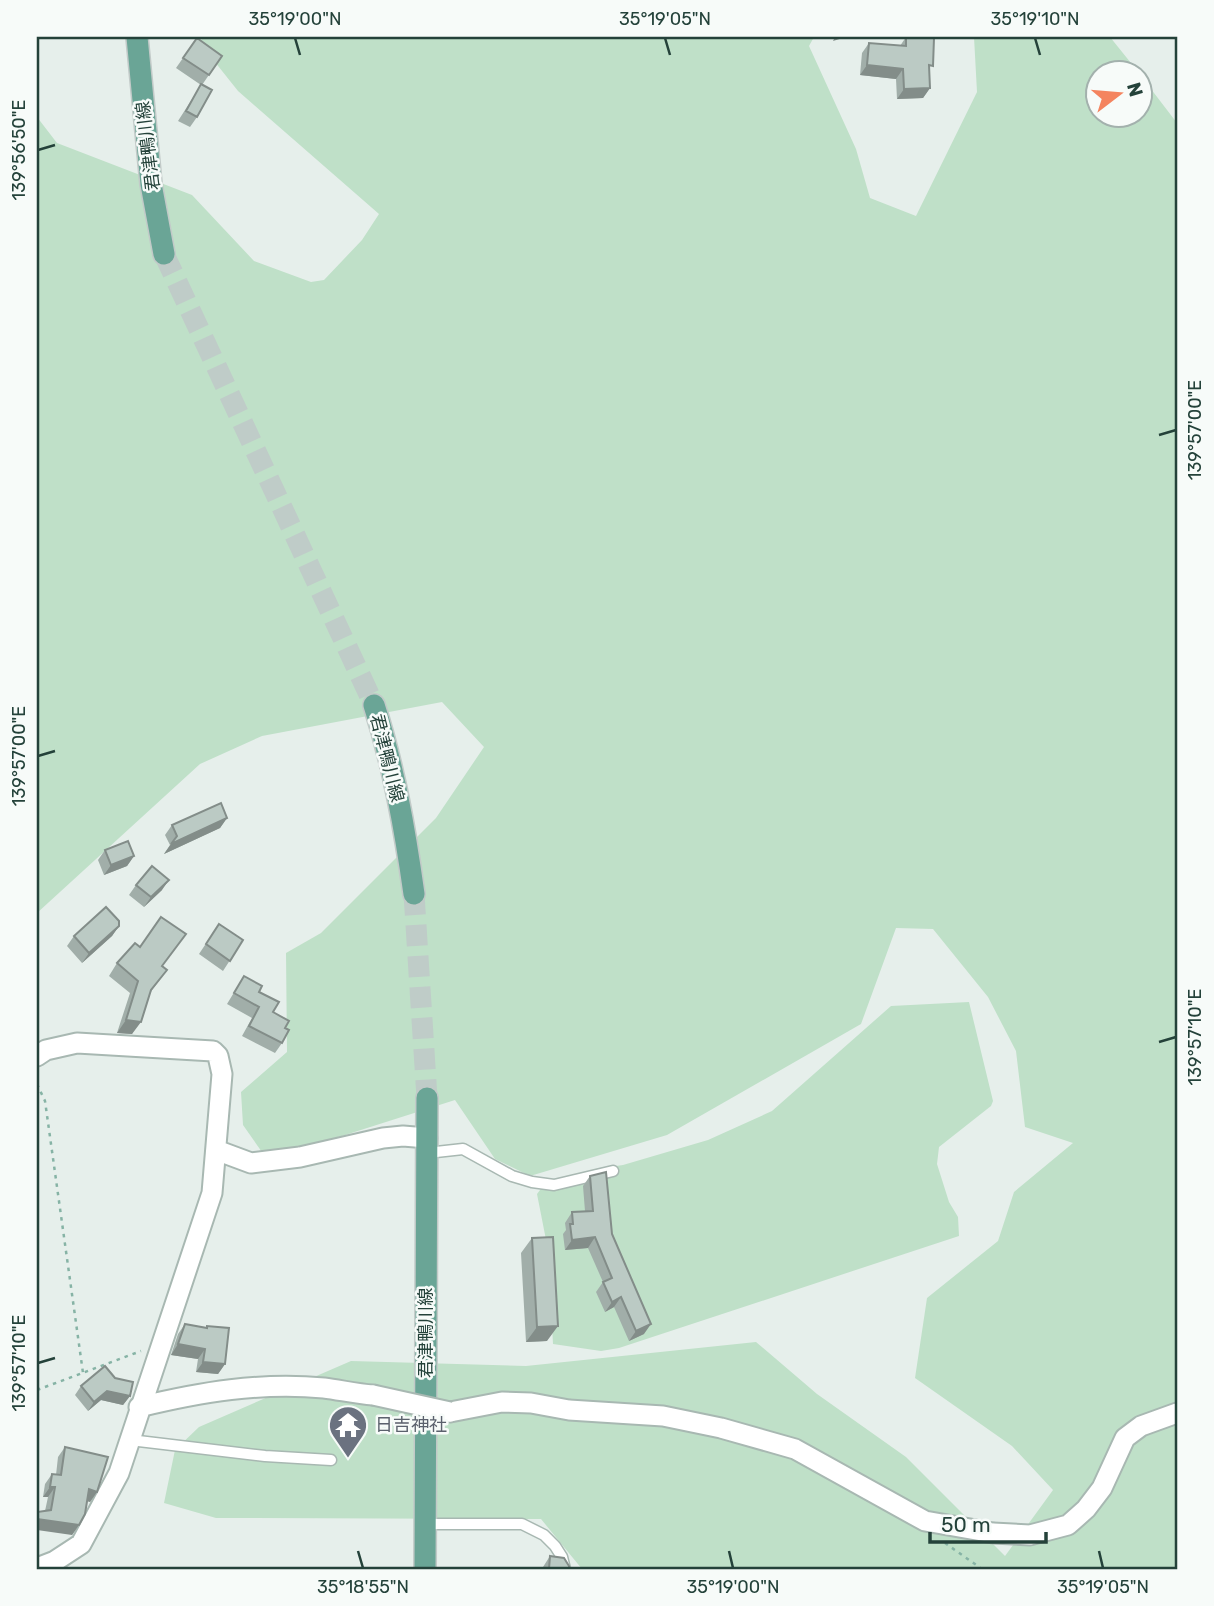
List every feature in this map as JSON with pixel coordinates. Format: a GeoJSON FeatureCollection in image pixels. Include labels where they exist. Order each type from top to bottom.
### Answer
{"type":"FeatureCollection","features":[{"type":"Feature","properties":{"kind":"main road","name":"君津鴨川線"},"geometry":{"type":"LineString","coordinates":[[137,37],[151,184],[164,254]]}},
{"type":"Feature","properties":{"kind":"main road","name":"君津鴨川線"},"geometry":{"type":"LineString","coordinates":[[374,705],[393,774],[407,841],[414,894]]}},
{"type":"Feature","properties":{"kind":"main road","name":"君津鴨川線"},"geometry":{"type":"LineString","coordinates":[[425,1569],[427,1098]]}},
{"type":"Feature","properties":{"kind":"street"},"geometry":{"type":"LineString","coordinates":[[37,1056],[46,1050],[77,1043],[213,1051],[218,1056],[222,1074],[212,1193],[119,1473],[81,1544],[55,1561],[37,1568]]}},
{"type":"Feature","properties":{"kind":"street"},"geometry":{"type":"LineString","coordinates":[[215,1150],[251,1163],[300,1157],[403,1136],[426,1146]]}},
{"type":"Feature","properties":{"kind":"street"},"geometry":{"type":"LineString","coordinates":[[139,1407],[200,1392],[261,1387],[323,1388],[373,1395],[450,1412],[502,1402],[531,1403],[569,1410],[663,1416],[722,1428],[795,1449],[925,1521],[993,1533],[1030,1535],[1068,1525],[1086,1509],[1102,1488],[1125,1438],[1141,1426],[1177,1413]]}},
{"type":"Feature","properties":{"kind":"lane"},"geometry":{"type":"LineString","coordinates":[[426,1146],[464,1149],[512,1176],[543,1184],[554,1185],[613,1171]]}},
{"type":"Feature","properties":{"kind":"lane"},"geometry":{"type":"LineString","coordinates":[[129,1440],[265,1456],[331,1460]]}},
{"type":"Feature","properties":{"kind":"lane"},"geometry":{"type":"LineString","coordinates":[[425,1524],[522,1524],[544,1535],[555,1546],[565,1569]]}},
{"type":"Feature","properties":{"kind":"path"},"geometry":{"type":"LineString","coordinates":[[37,1084],[45,1101],[83,1373]]}},
{"type":"Feature","properties":{"kind":"path"},"geometry":{"type":"LineString","coordinates":[[37,1390],[161,1343]]}},
{"type":"Feature","properties":{"kind":"path"},"geometry":{"type":"LineString","coordinates":[[925,1521],[942,1540],[982,1569]]}},
{"type":"Feature","properties":{"kind":"green space"},"geometry":{"type":"Polygon","coordinates":[[[204,37],[814,37],[809,46],[856,149],[870,198],[916,216],[977,92],[974,37],[1110,37],[1129,60],[1084,60],[1084,130],[1154,130],[1154,93],[1177,123],[1177,1569],[582,1569],[541,1519],[216,1518],[164,1503],[175,1450],[199,1427],[351,1361],[526,1366],[756,1342],[817,1394],[906,1457],[1005,1556],[1053,1490],[1012,1446],[915,1378],[927,1298],[998,1241],[1014,1192],[1073,1143],[1025,1127],[1016,1051],[988,997],[933,929],[896,928],[861,1024],[667,1135],[530,1176],[495,1159],[455,1100],[342,1136],[264,1155],[243,1125],[241,1092],[287,1052],[286,953],[321,933],[436,818],[484,747],[442,702],[262,736],[200,764],[37,913],[37,117],[57,143],[192,195],[254,261],[311,282],[324,280],[362,240],[379,214],[238,91],[199,42],[204,37]]]}},
{"type":"Feature","properties":{"kind":"green space"},"geometry":{"type":"Polygon","coordinates":[[[969,1002],[993,1101],[991,1106],[939,1147],[937,1164],[949,1202],[958,1217],[959,1236],[619,1348],[601,1351],[553,1344],[548,1250],[537,1194],[546,1182],[623,1165],[708,1140],[772,1111],[891,1006],[969,1002]]]}},
{"type":"Feature","properties":{"kind":"building"},"geometry":{"type":"Polygon","coordinates":[[[906,37],[934,38],[933,66],[929,65],[930,88],[904,89],[903,69],[867,65],[869,43],[906,46],[906,37]]]}},
{"type":"Feature","properties":{"kind":"building"},"geometry":{"type":"Polygon","coordinates":[[[197,38],[222,56],[209,75],[183,58],[197,38]]]}},
{"type":"Feature","properties":{"kind":"building"},"geometry":{"type":"Polygon","coordinates":[[[201,84],[212,90],[197,117],[186,111],[201,84]]]}},
{"type":"Feature","properties":{"kind":"building"},"geometry":{"type":"Polygon","coordinates":[[[221,803],[227,818],[171,844],[177,836],[172,825],[221,803]]]}},
{"type":"Feature","properties":{"kind":"building"},"geometry":{"type":"Polygon","coordinates":[[[128,841],[134,856],[111,865],[105,850],[128,841]]]}},
{"type":"Feature","properties":{"kind":"building"},"geometry":{"type":"Polygon","coordinates":[[[152,866],[169,880],[151,897],[136,885],[152,866]]]}},
{"type":"Feature","properties":{"kind":"building"},"geometry":{"type":"Polygon","coordinates":[[[106,907],[119,921],[119,926],[89,953],[74,936],[106,907]]]}},
{"type":"Feature","properties":{"kind":"building"},"geometry":{"type":"Polygon","coordinates":[[[161,917],[186,934],[162,966],[167,970],[151,990],[141,1022],[126,1020],[138,981],[117,963],[135,943],[140,947],[161,917]]]}},
{"type":"Feature","properties":{"kind":"building"},"geometry":{"type":"Polygon","coordinates":[[[219,924],[243,940],[230,961],[206,944],[219,924]]]}},
{"type":"Feature","properties":{"kind":"building"},"geometry":{"type":"Polygon","coordinates":[[[244,976],[262,986],[259,992],[279,1002],[273,1012],[289,1021],[285,1028],[289,1030],[282,1043],[249,1026],[259,1007],[234,993],[244,976]]]}},
{"type":"Feature","properties":{"kind":"building"},"geometry":{"type":"Polygon","coordinates":[[[606,1172],[612,1234],[651,1324],[636,1331],[621,1297],[612,1302],[603,1282],[612,1278],[595,1237],[572,1240],[572,1212],[593,1211],[590,1176],[606,1172]]]}},
{"type":"Feature","properties":{"kind":"building"},"geometry":{"type":"Polygon","coordinates":[[[553,1237],[558,1326],[537,1327],[532,1238],[553,1237]]]}},
{"type":"Feature","properties":{"kind":"building"},"geometry":{"type":"Polygon","coordinates":[[[185,1324],[229,1328],[225,1364],[203,1362],[205,1349],[178,1344],[185,1324]]]}},
{"type":"Feature","properties":{"kind":"building"},"geometry":{"type":"Polygon","coordinates":[[[105,1366],[115,1378],[133,1382],[130,1396],[107,1391],[94,1402],[81,1386],[105,1366]]]}},
{"type":"Feature","properties":{"kind":"building"},"geometry":{"type":"Polygon","coordinates":[[[65,1447],[108,1457],[97,1492],[89,1489],[85,1514],[79,1525],[37,1519],[37,1512],[51,1510],[55,1487],[50,1487],[52,1474],[61,1475],[65,1447]]]}},
{"type":"Feature","properties":{"kind":"building"},"geometry":{"type":"Polygon","coordinates":[[[550,1556],[564,1558],[569,1569],[549,1569],[550,1556]]]}},
{"type":"Feature","properties":{"kind":"tunnel"},"geometry":{"type":"LineString","coordinates":[[164,254],[374,705]]}},
{"type":"Feature","properties":{"kind":"tunnel"},"geometry":{"type":"LineString","coordinates":[[414,894],[427,1098]]}},
{"type":"Feature","properties":{"kind":"place","name":"日吉神社"},"geometry":{"type":"Point","coordinates":[348,1459]}}]}
